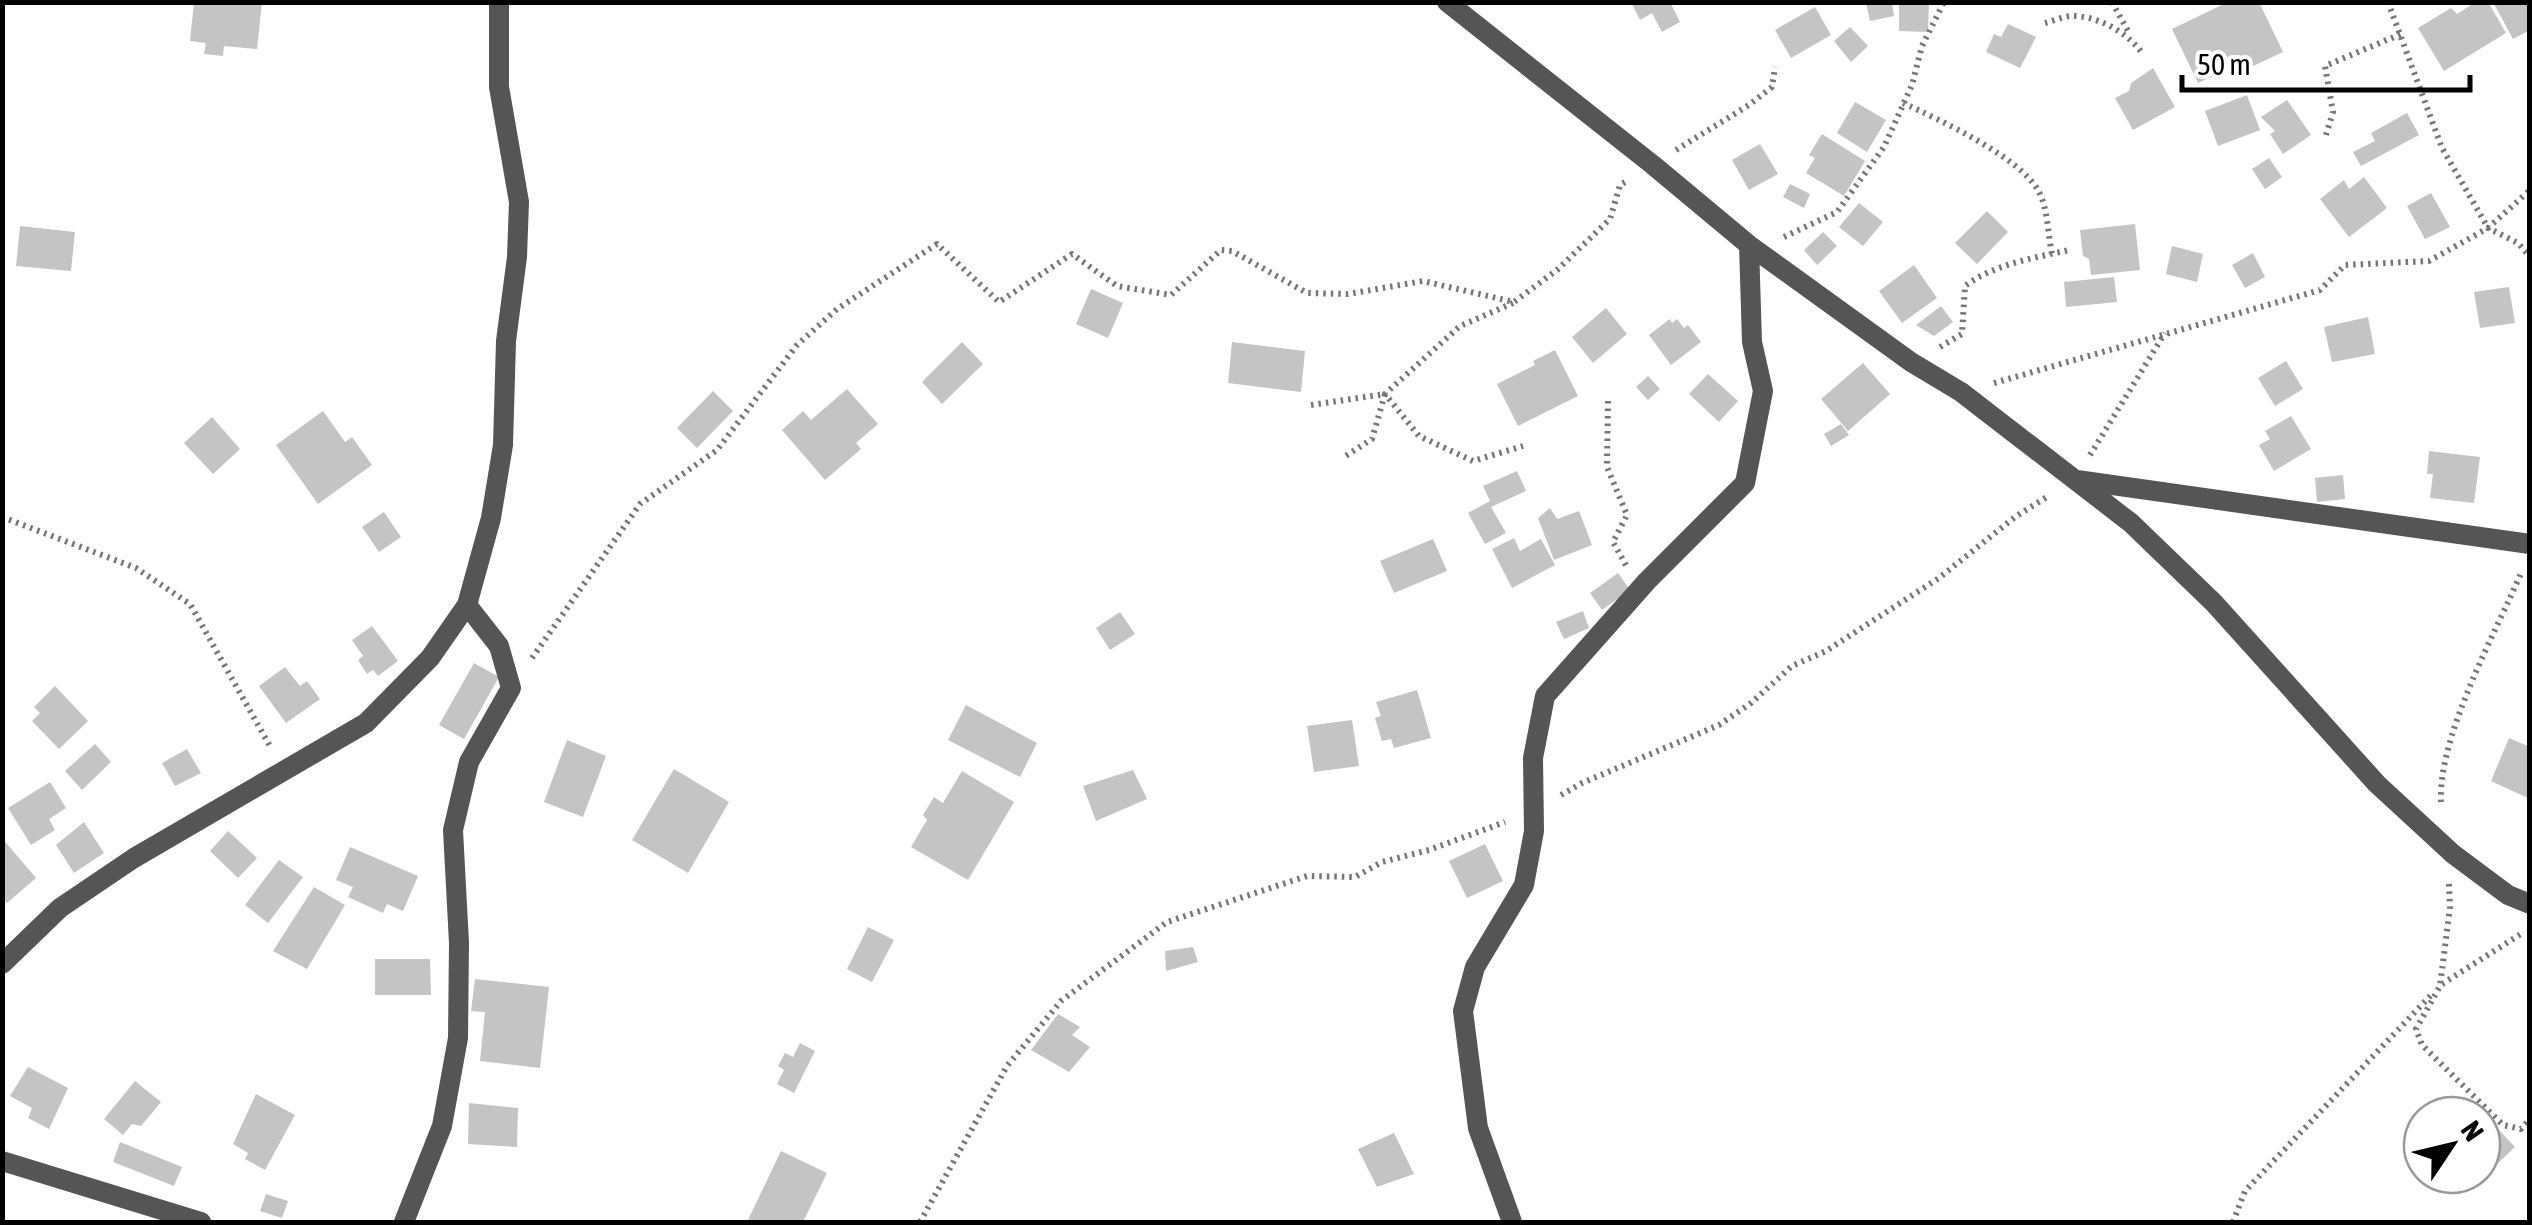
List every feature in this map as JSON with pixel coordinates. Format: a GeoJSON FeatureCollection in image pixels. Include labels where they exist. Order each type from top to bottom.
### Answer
{"type":"FeatureCollection","features":[{"type":"Feature","properties":{"kind":"street"},"geometry":{"type":"LineString","coordinates":[[2,964],[60,908],[134,858],[366,723],[430,658],[467,605],[490,518],[503,446],[506,341],[517,256],[519,202],[499,87],[499,2]]}},
{"type":"Feature","properties":{"kind":"street"},"geometry":{"type":"LineString","coordinates":[[1447,2],[1653,164],[1748,245],[1911,362],[1961,392],[2132,523],[2214,604],[2378,784],[2508,895],[2530,904]]}},
{"type":"Feature","properties":{"kind":"street"},"geometry":{"type":"LineString","coordinates":[[1512,1222],[1478,1128],[1463,1011],[1475,967],[1524,885],[1534,831],[1533,758],[1545,696],[1639,590],[1745,483],[1762,391],[1752,342],[1748,245]]}},
{"type":"Feature","properties":{"kind":"street"},"geometry":{"type":"LineString","coordinates":[[2075,479],[2530,544]]}},
{"type":"Feature","properties":{"kind":"street"},"geometry":{"type":"LineString","coordinates":[[404,1222],[442,1126],[458,1038],[459,943],[453,830],[469,762],[511,688],[498,646],[467,605]]}},
{"type":"Feature","properties":{"kind":"street"},"geometry":{"type":"LineString","coordinates":[[2,1161],[201,1222]]}},
{"type":"Feature","properties":{"kind":"path"},"geometry":{"type":"LineString","coordinates":[[1748,245],[1794,234],[1837,212],[1884,147],[1912,85],[1922,46],[1944,2]]}},
{"type":"Feature","properties":{"kind":"path"},"geometry":{"type":"LineString","coordinates":[[2112,2],[2142,53]]}},
{"type":"Feature","properties":{"kind":"path"},"geometry":{"type":"LineString","coordinates":[[2388,2],[2442,148],[2488,228],[2518,243],[2530,257]]}},
{"type":"Feature","properties":{"kind":"path"},"geometry":{"type":"LineString","coordinates":[[2045,23],[2071,16],[2129,34]]}},
{"type":"Feature","properties":{"kind":"path"},"geometry":{"type":"LineString","coordinates":[[2326,135],[2332,112],[2325,66],[2401,34]]}},
{"type":"Feature","properties":{"kind":"path"},"geometry":{"type":"LineString","coordinates":[[1344,456],[1372,439],[1385,394],[1460,326],[1514,302],[1557,270],[1610,219],[1620,185],[1760,96],[1772,86],[1775,67]]}},
{"type":"Feature","properties":{"kind":"path"},"geometry":{"type":"LineString","coordinates":[[1903,103],[1960,130],[2006,159],[2039,192],[2052,254]]}},
{"type":"Feature","properties":{"kind":"path"},"geometry":{"type":"LineString","coordinates":[[1961,392],[2320,290],[2345,265],[2429,262],[2488,228],[2530,190]]}},
{"type":"Feature","properties":{"kind":"path"},"geometry":{"type":"LineString","coordinates":[[511,688],[640,504],[717,450],[797,345],[837,309],[937,244],[998,302],[1072,254],[1117,286],[1170,296],[1221,250],[1232,251],[1307,293],[1348,294],[1423,281],[1514,302]]}},
{"type":"Feature","properties":{"kind":"path"},"geometry":{"type":"LineString","coordinates":[[1911,362],[1962,334],[1965,286],[1976,278],[2010,264],[2069,250]]}},
{"type":"Feature","properties":{"kind":"path"},"geometry":{"type":"LineString","coordinates":[[1311,405],[1385,394]]}},
{"type":"Feature","properties":{"kind":"path"},"geometry":{"type":"LineString","coordinates":[[1385,394],[1419,436],[1472,461],[1523,446]]}},
{"type":"Feature","properties":{"kind":"path"},"geometry":{"type":"LineString","coordinates":[[1608,402],[1607,468],[1627,515],[1613,542],[1639,590]]}},
{"type":"Feature","properties":{"kind":"path"},"geometry":{"type":"LineString","coordinates":[[2,517],[136,568],[190,604],[284,771]]}},
{"type":"Feature","properties":{"kind":"path"},"geometry":{"type":"LineString","coordinates":[[2530,554],[2449,740],[2440,783],[2450,908],[2440,986],[2416,1029],[2422,1045],[2503,1125],[2521,1128],[2530,1119]]}},
{"type":"Feature","properties":{"kind":"path"},"geometry":{"type":"LineString","coordinates":[[2233,1222],[2245,1191],[2440,986],[2530,929]]}},
{"type":"Feature","properties":{"kind":"building"},"geometry":{"type":"Polygon","coordinates":[[[194,2],[262,2],[257,49],[224,46],[223,56],[204,54],[206,43],[190,41],[194,2]]]}},
{"type":"Feature","properties":{"kind":"building"},"geometry":{"type":"Polygon","coordinates":[[[1631,2],[1670,2],[1680,22],[1662,32],[1652,13],[1640,20],[1631,2]]]}},
{"type":"Feature","properties":{"kind":"building"},"geometry":{"type":"Polygon","coordinates":[[[1892,2],[1894,16],[1870,21],[1866,3],[1892,2]]]}},
{"type":"Feature","properties":{"kind":"building"},"geometry":{"type":"Polygon","coordinates":[[[1899,2],[1929,2],[1928,32],[1899,31],[1899,2]]]}},
{"type":"Feature","properties":{"kind":"building"},"geometry":{"type":"Polygon","coordinates":[[[2228,2],[2259,2],[2283,52],[2253,66],[2247,60],[2198,83],[2172,29],[2228,2]]]}},
{"type":"Feature","properties":{"kind":"building"},"geometry":{"type":"Polygon","coordinates":[[[2476,2],[2488,2],[2506,33],[2444,71],[2418,28],[2451,8],[2457,14],[2476,2]]]}},
{"type":"Feature","properties":{"kind":"building"},"geometry":{"type":"Polygon","coordinates":[[[2493,2],[2530,2],[2530,30],[2513,39],[2493,2]]]}},
{"type":"Feature","properties":{"kind":"building"},"geometry":{"type":"Polygon","coordinates":[[[1815,7],[1831,35],[1791,58],[1775,30],[1815,7]]]}},
{"type":"Feature","properties":{"kind":"building"},"geometry":{"type":"Polygon","coordinates":[[[2008,24],[2036,37],[2020,68],[1986,52],[1994,34],[2001,37],[2008,24]]]}},
{"type":"Feature","properties":{"kind":"building"},"geometry":{"type":"Polygon","coordinates":[[[1850,27],[1868,46],[1851,62],[1834,41],[1850,27]]]}},
{"type":"Feature","properties":{"kind":"building"},"geometry":{"type":"Polygon","coordinates":[[[2153,68],[2175,107],[2133,130],[2115,98],[2129,91],[2131,83],[2153,68]]]}},
{"type":"Feature","properties":{"kind":"building"},"geometry":{"type":"Polygon","coordinates":[[[2247,95],[2260,130],[2218,146],[2205,111],[2247,95]]]}},
{"type":"Feature","properties":{"kind":"building"},"geometry":{"type":"Polygon","coordinates":[[[2287,100],[2311,135],[2283,154],[2270,134],[2275,131],[2261,117],[2287,100]]]}},
{"type":"Feature","properties":{"kind":"building"},"geometry":{"type":"Polygon","coordinates":[[[1855,102],[1886,120],[1867,152],[1837,133],[1855,102]]]}},
{"type":"Feature","properties":{"kind":"building"},"geometry":{"type":"Polygon","coordinates":[[[2407,113],[2419,135],[2361,166],[2353,152],[2375,141],[2371,133],[2407,113]]]}},
{"type":"Feature","properties":{"kind":"building"},"geometry":{"type":"Polygon","coordinates":[[[1822,134],[1865,161],[1844,196],[1806,173],[1815,158],[1809,155],[1822,134]]]}},
{"type":"Feature","properties":{"kind":"building"},"geometry":{"type":"Polygon","coordinates":[[[1760,144],[1778,174],[1749,190],[1732,160],[1760,144]]]}},
{"type":"Feature","properties":{"kind":"building"},"geometry":{"type":"Polygon","coordinates":[[[2269,158],[2282,177],[2265,189],[2252,169],[2269,158]]]}},
{"type":"Feature","properties":{"kind":"building"},"geometry":{"type":"Polygon","coordinates":[[[2364,177],[2387,208],[2349,237],[2320,199],[2344,180],[2349,189],[2364,177]]]}},
{"type":"Feature","properties":{"kind":"building"},"geometry":{"type":"Polygon","coordinates":[[[1790,184],[1810,194],[1804,208],[1783,197],[1790,184]]]}},
{"type":"Feature","properties":{"kind":"building"},"geometry":{"type":"Polygon","coordinates":[[[2431,193],[2450,227],[2425,239],[2407,206],[2431,193]]]}},
{"type":"Feature","properties":{"kind":"building"},"geometry":{"type":"Polygon","coordinates":[[[1859,203],[1883,222],[1863,246],[1839,227],[1859,203]]]}},
{"type":"Feature","properties":{"kind":"building"},"geometry":{"type":"Polygon","coordinates":[[[1987,211],[2008,232],[1977,264],[1955,243],[1987,211]]]}},
{"type":"Feature","properties":{"kind":"building"},"geometry":{"type":"Polygon","coordinates":[[[2135,224],[2140,270],[2091,275],[2089,259],[2083,256],[2080,230],[2135,224]]]}},
{"type":"Feature","properties":{"kind":"building"},"geometry":{"type":"Polygon","coordinates":[[[20,226],[75,232],[71,271],[16,266],[20,226]]]}},
{"type":"Feature","properties":{"kind":"building"},"geometry":{"type":"Polygon","coordinates":[[[1823,232],[1837,246],[1817,265],[1804,250],[1823,232]]]}},
{"type":"Feature","properties":{"kind":"building"},"geometry":{"type":"Polygon","coordinates":[[[2172,246],[2203,254],[2197,282],[2166,274],[2172,246]]]}},
{"type":"Feature","properties":{"kind":"building"},"geometry":{"type":"Polygon","coordinates":[[[2253,253],[2265,277],[2245,288],[2232,265],[2253,253]]]}},
{"type":"Feature","properties":{"kind":"building"},"geometry":{"type":"Polygon","coordinates":[[[1914,265],[1937,298],[1902,323],[1879,291],[1914,265]]]}},
{"type":"Feature","properties":{"kind":"building"},"geometry":{"type":"Polygon","coordinates":[[[2114,277],[2117,302],[2066,307],[2064,282],[2114,277]]]}},
{"type":"Feature","properties":{"kind":"building"},"geometry":{"type":"Polygon","coordinates":[[[2509,287],[2515,323],[2480,328],[2474,292],[2509,287]]]}},
{"type":"Feature","properties":{"kind":"building"},"geometry":{"type":"Polygon","coordinates":[[[1091,289],[1123,303],[1108,338],[1076,324],[1091,289]]]}},
{"type":"Feature","properties":{"kind":"building"},"geometry":{"type":"Polygon","coordinates":[[[1941,306],[1953,322],[1934,336],[1916,325],[1941,306]]]}},
{"type":"Feature","properties":{"kind":"building"},"geometry":{"type":"Polygon","coordinates":[[[1606,308],[1627,334],[1593,363],[1572,337],[1606,308]]]}},
{"type":"Feature","properties":{"kind":"building"},"geometry":{"type":"Polygon","coordinates":[[[2368,317],[2375,354],[2332,362],[2324,327],[2368,317]]]}},
{"type":"Feature","properties":{"kind":"building"},"geometry":{"type":"Polygon","coordinates":[[[1670,319],[1672,323],[1677,319],[1684,328],[1688,325],[1701,342],[1671,365],[1649,335],[1670,319]]]}},
{"type":"Feature","properties":{"kind":"building"},"geometry":{"type":"Polygon","coordinates":[[[962,342],[983,364],[942,404],[922,382],[962,342]]]}},
{"type":"Feature","properties":{"kind":"building"},"geometry":{"type":"Polygon","coordinates":[[[1232,342],[1305,351],[1301,392],[1228,383],[1232,342]]]}},
{"type":"Feature","properties":{"kind":"building"},"geometry":{"type":"Polygon","coordinates":[[[1555,350],[1578,396],[1518,426],[1497,384],[1555,350]]]}},
{"type":"Feature","properties":{"kind":"building"},"geometry":{"type":"Polygon","coordinates":[[[2286,361],[2303,389],[2275,406],[2258,378],[2286,361]]]}},
{"type":"Feature","properties":{"kind":"building"},"geometry":{"type":"Polygon","coordinates":[[[1863,363],[1890,394],[1848,431],[1821,399],[1863,363]]]}},
{"type":"Feature","properties":{"kind":"building"},"geometry":{"type":"Polygon","coordinates":[[[1708,374],[1738,401],[1719,422],[1689,394],[1708,374]]]}},
{"type":"Feature","properties":{"kind":"building"},"geometry":{"type":"Polygon","coordinates":[[[1648,376],[1660,389],[1648,400],[1636,387],[1648,376]]]}},
{"type":"Feature","properties":{"kind":"building"},"geometry":{"type":"Polygon","coordinates":[[[847,389],[878,424],[856,443],[861,449],[825,480],[782,430],[803,411],[811,420],[847,389]]]}},
{"type":"Feature","properties":{"kind":"building"},"geometry":{"type":"Polygon","coordinates":[[[713,391],[733,411],[697,448],[677,428],[713,391]]]}},
{"type":"Feature","properties":{"kind":"building"},"geometry":{"type":"Polygon","coordinates":[[[323,411],[345,442],[352,437],[372,465],[318,504],[276,445],[323,411]]]}},
{"type":"Feature","properties":{"kind":"building"},"geometry":{"type":"Polygon","coordinates":[[[2291,416],[2311,449],[2274,471],[2259,445],[2270,439],[2265,431],[2291,416]]]}},
{"type":"Feature","properties":{"kind":"building"},"geometry":{"type":"Polygon","coordinates":[[[212,417],[240,449],[213,474],[184,443],[212,417]]]}},
{"type":"Feature","properties":{"kind":"building"},"geometry":{"type":"Polygon","coordinates":[[[1841,424],[1849,435],[1831,446],[1824,434],[1841,424]]]}},
{"type":"Feature","properties":{"kind":"building"},"geometry":{"type":"Polygon","coordinates":[[[2429,451],[2480,457],[2474,503],[2430,498],[2433,474],[2427,474],[2429,451]]]}},
{"type":"Feature","properties":{"kind":"building"},"geometry":{"type":"Polygon","coordinates":[[[1517,471],[1526,491],[1491,507],[1506,533],[1485,544],[1468,513],[1490,501],[1483,486],[1517,471]]]}},
{"type":"Feature","properties":{"kind":"building"},"geometry":{"type":"Polygon","coordinates":[[[2343,475],[2345,499],[2317,502],[2315,478],[2343,475]]]}},
{"type":"Feature","properties":{"kind":"building"},"geometry":{"type":"Polygon","coordinates":[[[1550,508],[1557,519],[1579,511],[1592,545],[1554,560],[1538,518],[1550,508]]]}},
{"type":"Feature","properties":{"kind":"building"},"geometry":{"type":"Polygon","coordinates":[[[384,512],[401,537],[379,552],[362,527],[384,512]]]}},
{"type":"Feature","properties":{"kind":"building"},"geometry":{"type":"Polygon","coordinates":[[[1514,538],[1520,551],[1541,539],[1555,565],[1512,588],[1492,549],[1514,538]]]}},
{"type":"Feature","properties":{"kind":"building"},"geometry":{"type":"Polygon","coordinates":[[[1433,539],[1447,571],[1394,593],[1380,561],[1433,539]]]}},
{"type":"Feature","properties":{"kind":"building"},"geometry":{"type":"Polygon","coordinates":[[[1618,573],[1630,590],[1602,610],[1590,593],[1618,573]]]}},
{"type":"Feature","properties":{"kind":"building"},"geometry":{"type":"Polygon","coordinates":[[[1583,611],[1589,628],[1564,639],[1556,622],[1583,611]]]}},
{"type":"Feature","properties":{"kind":"building"},"geometry":{"type":"Polygon","coordinates":[[[1120,612],[1135,634],[1110,650],[1096,628],[1120,612]]]}},
{"type":"Feature","properties":{"kind":"building"},"geometry":{"type":"Polygon","coordinates":[[[372,626],[398,661],[378,676],[373,670],[367,674],[358,660],[363,656],[352,640],[372,626]]]}},
{"type":"Feature","properties":{"kind":"building"},"geometry":{"type":"Polygon","coordinates":[[[474,663],[499,677],[464,739],[439,725],[474,663]]]}},
{"type":"Feature","properties":{"kind":"building"},"geometry":{"type":"Polygon","coordinates":[[[285,667],[300,686],[307,681],[320,699],[286,723],[259,686],[285,667]]]}},
{"type":"Feature","properties":{"kind":"building"},"geometry":{"type":"Polygon","coordinates":[[[55,686],[88,721],[59,749],[32,721],[40,713],[34,707],[55,686]]]}},
{"type":"Feature","properties":{"kind":"building"},"geometry":{"type":"Polygon","coordinates":[[[1417,690],[1431,738],[1394,748],[1391,739],[1382,741],[1375,718],[1381,716],[1376,702],[1417,690]]]}},
{"type":"Feature","properties":{"kind":"building"},"geometry":{"type":"Polygon","coordinates":[[[966,705],[1037,743],[1020,777],[948,740],[966,705]]]}},
{"type":"Feature","properties":{"kind":"building"},"geometry":{"type":"Polygon","coordinates":[[[1352,720],[1359,766],[1314,772],[1307,726],[1352,720]]]}},
{"type":"Feature","properties":{"kind":"building"},"geometry":{"type":"Polygon","coordinates":[[[2509,738],[2530,747],[2530,799],[2491,781],[2509,738]]]}},
{"type":"Feature","properties":{"kind":"building"},"geometry":{"type":"Polygon","coordinates":[[[567,740],[606,756],[583,817],[544,802],[567,740]]]}},
{"type":"Feature","properties":{"kind":"building"},"geometry":{"type":"Polygon","coordinates":[[[95,744],[111,762],[82,790],[65,771],[95,744]]]}},
{"type":"Feature","properties":{"kind":"building"},"geometry":{"type":"Polygon","coordinates":[[[187,749],[201,773],[175,786],[162,763],[187,749]]]}},
{"type":"Feature","properties":{"kind":"building"},"geometry":{"type":"Polygon","coordinates":[[[674,769],[729,802],[688,873],[632,840],[674,769]]]}},
{"type":"Feature","properties":{"kind":"building"},"geometry":{"type":"Polygon","coordinates":[[[1133,770],[1147,799],[1096,821],[1083,786],[1133,770]]]}},
{"type":"Feature","properties":{"kind":"building"},"geometry":{"type":"Polygon","coordinates":[[[962,771],[1014,802],[968,880],[911,847],[927,820],[923,815],[934,797],[943,803],[962,771]]]}},
{"type":"Feature","properties":{"kind":"building"},"geometry":{"type":"Polygon","coordinates":[[[50,782],[66,808],[49,819],[55,830],[31,845],[8,808],[50,782]]]}},
{"type":"Feature","properties":{"kind":"building"},"geometry":{"type":"Polygon","coordinates":[[[84,822],[104,853],[74,873],[56,845],[84,822]]]}},
{"type":"Feature","properties":{"kind":"building"},"geometry":{"type":"Polygon","coordinates":[[[228,831],[257,858],[238,878],[210,851],[228,831]]]}},
{"type":"Feature","properties":{"kind":"building"},"geometry":{"type":"Polygon","coordinates":[[[2,838],[36,878],[7,903],[2,897],[2,838]]]}},
{"type":"Feature","properties":{"kind":"building"},"geometry":{"type":"Polygon","coordinates":[[[1485,844],[1503,881],[1467,898],[1449,861],[1485,844]]]}},
{"type":"Feature","properties":{"kind":"building"},"geometry":{"type":"Polygon","coordinates":[[[350,847],[418,876],[403,911],[387,904],[383,913],[348,897],[353,887],[336,880],[350,847]]]}},
{"type":"Feature","properties":{"kind":"building"},"geometry":{"type":"Polygon","coordinates":[[[279,860],[303,877],[268,923],[245,905],[279,860]]]}},
{"type":"Feature","properties":{"kind":"building"},"geometry":{"type":"Polygon","coordinates":[[[314,887],[345,905],[307,969],[273,951],[314,887]]]}},
{"type":"Feature","properties":{"kind":"building"},"geometry":{"type":"Polygon","coordinates":[[[868,927],[894,940],[872,982],[847,969],[868,927]]]}},
{"type":"Feature","properties":{"kind":"building"},"geometry":{"type":"Polygon","coordinates":[[[1193,947],[1198,962],[1166,971],[1165,951],[1193,947]]]}},
{"type":"Feature","properties":{"kind":"building"},"geometry":{"type":"Polygon","coordinates":[[[375,959],[430,959],[431,995],[375,995],[375,959]]]}},
{"type":"Feature","properties":{"kind":"building"},"geometry":{"type":"Polygon","coordinates":[[[475,979],[549,987],[540,1068],[480,1061],[485,1012],[471,1011],[475,979]]]}},
{"type":"Feature","properties":{"kind":"building"},"geometry":{"type":"Polygon","coordinates":[[[1058,1014],[1080,1027],[1072,1035],[1090,1047],[1069,1072],[1031,1050],[1058,1014]]]}},
{"type":"Feature","properties":{"kind":"building"},"geometry":{"type":"Polygon","coordinates":[[[800,1043],[815,1051],[794,1093],[777,1084],[784,1070],[778,1066],[785,1053],[793,1057],[800,1043]]]}},
{"type":"Feature","properties":{"kind":"building"},"geometry":{"type":"Polygon","coordinates":[[[28,1067],[68,1088],[49,1129],[28,1118],[32,1108],[10,1096],[28,1067]]]}},
{"type":"Feature","properties":{"kind":"building"},"geometry":{"type":"Polygon","coordinates":[[[135,1081],[161,1102],[141,1126],[132,1124],[123,1135],[104,1119],[135,1081]]]}},
{"type":"Feature","properties":{"kind":"building"},"geometry":{"type":"Polygon","coordinates":[[[256,1094],[295,1115],[265,1170],[245,1159],[248,1153],[233,1144],[256,1094]]]}},
{"type":"Feature","properties":{"kind":"building"},"geometry":{"type":"Polygon","coordinates":[[[469,1103],[518,1108],[517,1147],[468,1144],[469,1103]]]}},
{"type":"Feature","properties":{"kind":"building"},"geometry":{"type":"Polygon","coordinates":[[[1394,1133],[1414,1174],[1377,1187],[1358,1149],[1394,1133]]]}},
{"type":"Feature","properties":{"kind":"building"},"geometry":{"type":"Polygon","coordinates":[[[2502,1133],[2515,1147],[2502,1159],[2502,1133]]]}},
{"type":"Feature","properties":{"kind":"building"},"geometry":{"type":"Polygon","coordinates":[[[120,1142],[182,1167],[174,1186],[113,1162],[120,1142]]]}},
{"type":"Feature","properties":{"kind":"building"},"geometry":{"type":"Polygon","coordinates":[[[781,1151],[827,1173],[803,1222],[747,1222],[781,1151]]]}},
{"type":"Feature","properties":{"kind":"building"},"geometry":{"type":"Polygon","coordinates":[[[266,1194],[288,1201],[282,1218],[260,1211],[266,1194]]]}}]}
